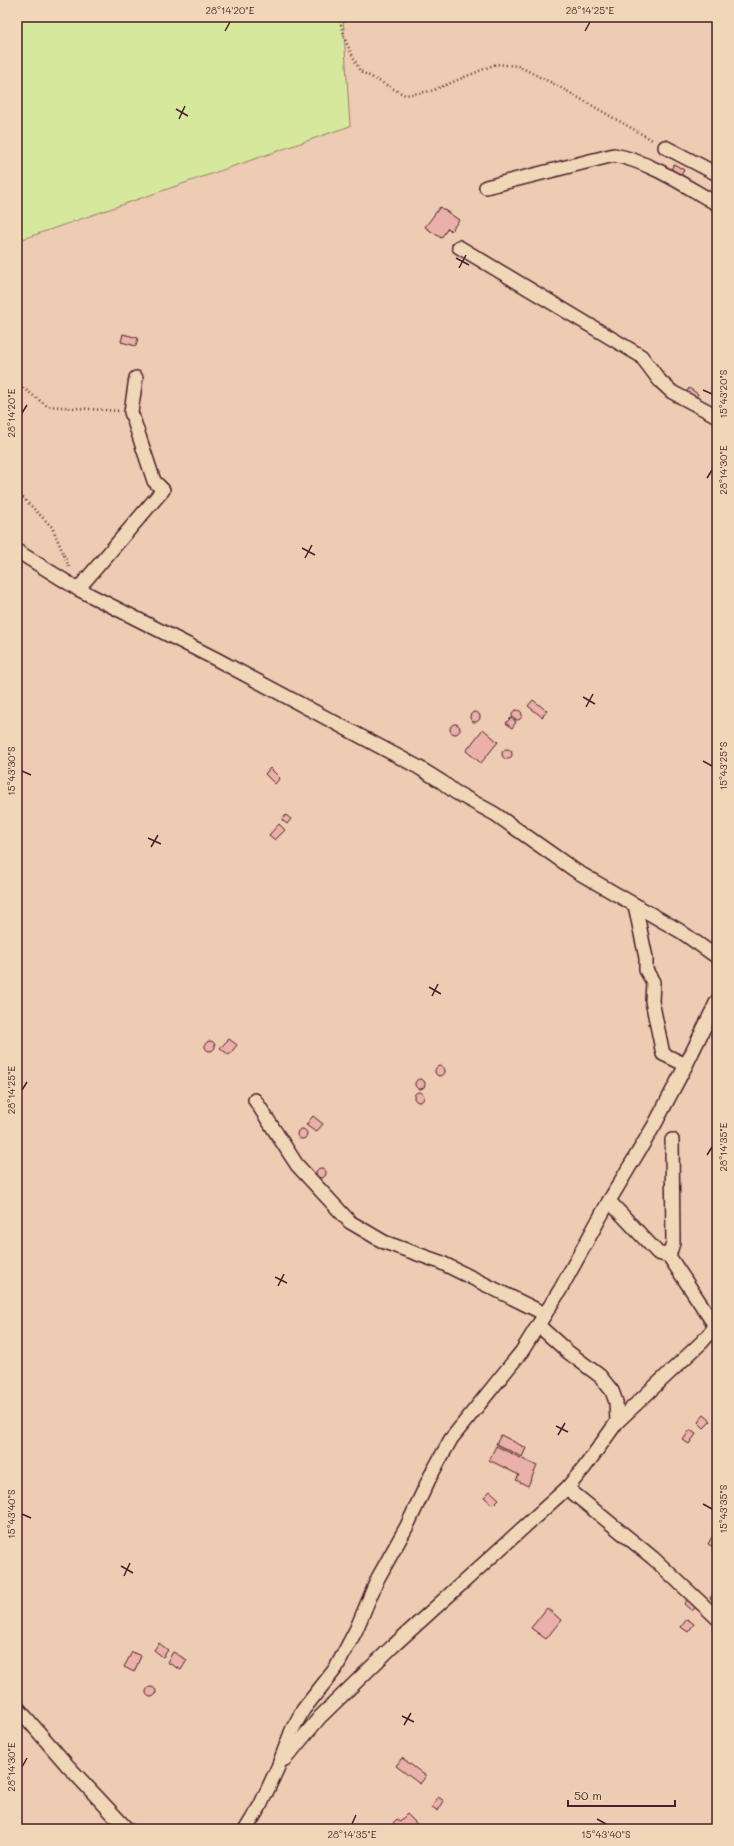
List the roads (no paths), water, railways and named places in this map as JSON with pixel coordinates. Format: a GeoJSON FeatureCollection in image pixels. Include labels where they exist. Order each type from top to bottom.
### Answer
{"type":"FeatureCollection","features":[{"type":"Feature","properties":{"kind":"street"},"geometry":{"type":"LineString","coordinates":[[665,147],[717,174]]}},
{"type":"Feature","properties":{"kind":"street"},"geometry":{"type":"LineString","coordinates":[[486,187],[614,155],[636,162],[717,204]]}},
{"type":"Feature","properties":{"kind":"street"},"geometry":{"type":"LineString","coordinates":[[459,246],[641,356],[660,380],[672,392],[717,416]]}},
{"type":"Feature","properties":{"kind":"street"},"geometry":{"type":"LineString","coordinates":[[78,589],[163,490],[154,481],[131,412],[136,378]]}},
{"type":"Feature","properties":{"kind":"street"},"geometry":{"type":"LineString","coordinates":[[17,551],[78,589],[210,655],[398,755],[442,782],[455,792],[496,814],[576,871],[680,931],[717,957]]}},
{"type":"Feature","properties":{"kind":"street"},"geometry":{"type":"LineString","coordinates":[[635,905],[646,958],[646,970],[653,982],[652,1001],[663,1054],[686,1065]]}},
{"type":"Feature","properties":{"kind":"street"},"geometry":{"type":"LineString","coordinates":[[246,1829],[278,1767],[292,1730],[303,1710],[336,1668],[356,1630],[378,1578],[407,1526],[431,1475],[452,1439],[522,1351],[545,1314],[609,1201],[655,1124],[717,1001]]}},
{"type":"Feature","properties":{"kind":"street"},"geometry":{"type":"LineString","coordinates":[[255,1100],[297,1165],[350,1222],[384,1242],[440,1262],[545,1314]]}},
{"type":"Feature","properties":{"kind":"street"},"geometry":{"type":"LineString","coordinates":[[669,1256],[673,1243],[672,1140]]}},
{"type":"Feature","properties":{"kind":"street"},"geometry":{"type":"LineString","coordinates":[[278,1767],[320,1717],[393,1646],[567,1488],[584,1468],[617,1422],[716,1326],[669,1256],[658,1253],[609,1201]]}},
{"type":"Feature","properties":{"kind":"street"},"geometry":{"type":"LineString","coordinates":[[538,1325],[568,1352],[600,1376],[612,1391],[616,1402],[617,1422]]}},
{"type":"Feature","properties":{"kind":"street"},"geometry":{"type":"LineString","coordinates":[[567,1488],[653,1558],[717,1618]]}},
{"type":"Feature","properties":{"kind":"street"},"geometry":{"type":"LineString","coordinates":[[17,1707],[67,1765],[126,1829]]}}]}
